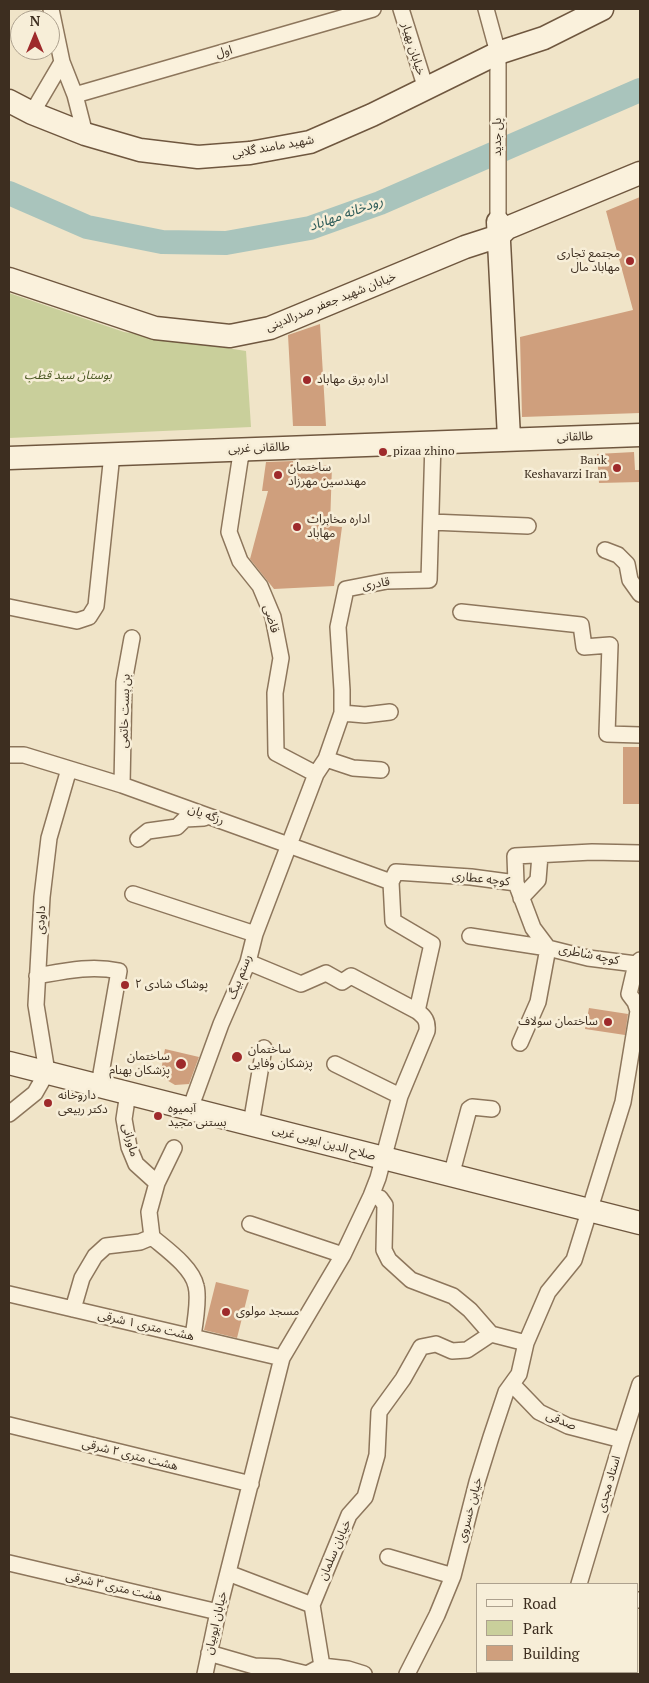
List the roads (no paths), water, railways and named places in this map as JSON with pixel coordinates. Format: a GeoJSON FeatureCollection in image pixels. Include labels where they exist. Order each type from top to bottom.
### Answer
{"type":"FeatureCollection","features":[{"type":"Feature","properties":{"kind":"street"},"geometry":{"type":"LineString","coordinates":[[51,9],[62,62],[75,96],[85,134]]}},
{"type":"Feature","properties":{"kind":"street","name":"اول"},"geometry":{"type":"LineString","coordinates":[[75,96],[373,9]]}},
{"type":"Feature","properties":{"kind":"street","name":"خیابان بهیار"},"geometry":{"type":"LineString","coordinates":[[401,9],[426,89]]}},
{"type":"Feature","properties":{"kind":"street","name":"پل جدید"},"geometry":{"type":"LineString","coordinates":[[486,9],[498,54],[501,221]]}},
{"type":"Feature","properties":{"kind":"street","name":"شهید مامند گلابی"},"geometry":{"type":"LineString","coordinates":[[498,54],[538,24],[570,9]]}},
{"type":"Feature","properties":{"kind":"street","name":"شهید مامند گلابی"},"geometry":{"type":"LineString","coordinates":[[9,101],[32,113],[85,134],[140,150],[198,157],[250,154],[310,142],[372,115],[498,54],[544,38],[602,9]]}},
{"type":"Feature","properties":{"kind":"street"},"geometry":{"type":"LineString","coordinates":[[32,113],[62,62]]}},
{"type":"Feature","properties":{"kind":"street","name":"خیابان شهید جعفر صدرالدینی"},"geometry":{"type":"LineString","coordinates":[[9,265],[163,315],[228,322],[266,313],[344,283],[470,229],[501,221],[640,172]]}},
{"type":"Feature","properties":{"kind":"street"},"geometry":{"type":"LineString","coordinates":[[501,221],[509,438]]}},
{"type":"Feature","properties":{"kind":"street","name":"خیابان شهید جعفر صدرالدینی"},"geometry":{"type":"LineString","coordinates":[[9,279],[155,328],[230,336],[270,328],[465,247],[501,221]]}},
{"type":"Feature","properties":{"kind":"street","name":"طالقانی"},"geometry":{"type":"LineString","coordinates":[[509,438],[640,435]]}},
{"type":"Feature","properties":{"kind":"street","name":"طالقانی غربی"},"geometry":{"type":"LineString","coordinates":[[9,458],[509,438]]}},
{"type":"Feature","properties":{"kind":"street","name":"قادری"},"geometry":{"type":"LineString","coordinates":[[289,845],[316,774],[326,760],[342,713],[338,627],[346,589],[387,581],[429,580],[433,442]]}},
{"type":"Feature","properties":{"kind":"street","name":"قاضی"},"geometry":{"type":"LineString","coordinates":[[244,449],[240,460],[229,532],[240,561],[260,586],[273,617],[281,658],[275,693],[276,753],[316,774]]}},
{"type":"Feature","properties":{"kind":"street"},"geometry":{"type":"LineString","coordinates":[[9,607],[77,621],[89,617],[96,606],[112,454]]}},
{"type":"Feature","properties":{"kind":"street"},"geometry":{"type":"LineString","coordinates":[[432,522],[528,526]]}},
{"type":"Feature","properties":{"kind":"street"},"geometry":{"type":"LineString","coordinates":[[605,550],[618,555],[627,564],[630,580],[640,594]]}},
{"type":"Feature","properties":{"kind":"street"},"geometry":{"type":"LineString","coordinates":[[461,612],[581,625],[584,647],[610,645],[607,734],[640,735]]}},
{"type":"Feature","properties":{"kind":"street","name":"بن بست خاتمی"},"geometry":{"type":"LineString","coordinates":[[122,785],[124,682],[132,638]]}},
{"type":"Feature","properties":{"kind":"street"},"geometry":{"type":"LineString","coordinates":[[342,713],[366,715],[390,712]]}},
{"type":"Feature","properties":{"kind":"street","name":"رزگه یان"},"geometry":{"type":"LineString","coordinates":[[9,755],[24,755],[122,785],[391,882]]}},
{"type":"Feature","properties":{"kind":"street"},"geometry":{"type":"LineString","coordinates":[[326,760],[353,768],[381,770]]}},
{"type":"Feature","properties":{"kind":"street","name":"داودی"},"geometry":{"type":"LineString","coordinates":[[47,1072],[36,1004],[42,897],[49,838],[69,769]]}},
{"type":"Feature","properties":{"kind":"street"},"geometry":{"type":"LineString","coordinates":[[138,839],[148,831],[177,827],[185,819],[214,818]]}},
{"type":"Feature","properties":{"kind":"street","name":"رستم بیگ"},"geometry":{"type":"LineString","coordinates":[[190,1109],[221,1024],[248,962],[255,934],[289,845]]}},
{"type":"Feature","properties":{"kind":"street","name":"کوچه عطاری"},"geometry":{"type":"LineString","coordinates":[[391,882],[396,872],[471,877],[518,891],[514,856],[592,852],[640,853]]}},
{"type":"Feature","properties":{"kind":"street"},"geometry":{"type":"LineString","coordinates":[[518,891],[538,880],[540,855]]}},
{"type":"Feature","properties":{"kind":"street"},"geometry":{"type":"LineString","coordinates":[[248,962],[301,984],[326,973],[342,982],[351,976],[417,1011],[432,944],[393,921],[391,882]]}},
{"type":"Feature","properties":{"kind":"street","name":"کوچه شاطری"},"geometry":{"type":"LineString","coordinates":[[518,891],[533,928],[548,948],[588,958],[638,962]]}},
{"type":"Feature","properties":{"kind":"street"},"geometry":{"type":"LineString","coordinates":[[133,894],[255,934]]}},
{"type":"Feature","properties":{"kind":"street"},"geometry":{"type":"LineString","coordinates":[[470,936],[548,948],[538,1002],[520,1044]]}},
{"type":"Feature","properties":{"kind":"street","name":"خیابن خسروی"},"geometry":{"type":"LineString","coordinates":[[407,1674],[437,1615],[452,1576],[483,1464],[506,1392],[519,1374],[526,1343],[548,1292],[574,1260],[623,1102],[638,1025],[638,1011],[635,1002],[629,994],[638,962]]}},
{"type":"Feature","properties":{"kind":"street"},"geometry":{"type":"LineString","coordinates":[[37,976],[82,968],[107,968],[119,971],[98,1086]]}},
{"type":"Feature","properties":{"kind":"street","name":"خیابان ایوبیان"},"geometry":{"type":"LineString","coordinates":[[205,1674],[218,1612],[282,1358],[342,1255],[371,1196],[378,1178],[400,1096],[427,1031],[428,1024],[417,1011]]}},
{"type":"Feature","properties":{"kind":"street"},"geometry":{"type":"LineString","coordinates":[[250,1124],[264,1048]]}},
{"type":"Feature","properties":{"kind":"street","name":"صلاح الدین ایوبی غریی"},"geometry":{"type":"LineString","coordinates":[[9,1063],[640,1223]]}},
{"type":"Feature","properties":{"kind":"street"},"geometry":{"type":"LineString","coordinates":[[335,1064],[400,1096]]}},
{"type":"Feature","properties":{"kind":"street"},"geometry":{"type":"LineString","coordinates":[[9,1114],[35,1093],[47,1072]]}},
{"type":"Feature","properties":{"kind":"street","name":"ماورانی"},"geometry":{"type":"LineString","coordinates":[[128,1093],[124,1119],[129,1146],[136,1164],[157,1183]]}},
{"type":"Feature","properties":{"kind":"street"},"geometry":{"type":"LineString","coordinates":[[452,1176],[469,1110],[472,1107],[492,1109]]}},
{"type":"Feature","properties":{"kind":"street"},"geometry":{"type":"LineString","coordinates":[[174,1148],[157,1183],[149,1212],[152,1237],[185,1266],[196,1285],[193,1336]]}},
{"type":"Feature","properties":{"kind":"street"},"geometry":{"type":"LineString","coordinates":[[371,1196],[380,1198],[385,1205],[384,1250],[389,1260],[411,1280],[453,1296],[470,1310],[491,1334],[526,1343]]}},
{"type":"Feature","properties":{"kind":"street"},"geometry":{"type":"LineString","coordinates":[[250,1224],[342,1255]]}},
{"type":"Feature","properties":{"kind":"street"},"geometry":{"type":"LineString","coordinates":[[73,1309],[82,1278],[95,1256],[106,1246],[140,1242],[152,1237]]}},
{"type":"Feature","properties":{"kind":"street","name":"هشت متری ۱ شرقی"},"geometry":{"type":"LineString","coordinates":[[9,1294],[282,1358]]}},
{"type":"Feature","properties":{"kind":"street","name":"خیابان سلمان"},"geometry":{"type":"LineString","coordinates":[[312,1605],[350,1515],[365,1497],[377,1454],[379,1412],[403,1379],[421,1347],[436,1344],[452,1351],[467,1350],[491,1334]]}},
{"type":"Feature","properties":{"kind":"street","name":"صدقی"},"geometry":{"type":"LineString","coordinates":[[512,1384],[539,1412],[568,1426],[622,1440]]}},
{"type":"Feature","properties":{"kind":"street","name":"استاد مجدی"},"geometry":{"type":"LineString","coordinates":[[580,1583],[640,1384]]}},
{"type":"Feature","properties":{"kind":"street","name":"هشت متری ۲ شرقی"},"geometry":{"type":"LineString","coordinates":[[9,1425],[251,1484]]}},
{"type":"Feature","properties":{"kind":"street"},"geometry":{"type":"LineString","coordinates":[[388,1557],[452,1576]]}},
{"type":"Feature","properties":{"kind":"street","name":"هشت متری ۳ شرقی"},"geometry":{"type":"LineString","coordinates":[[9,1563],[218,1612]]}},
{"type":"Feature","properties":{"kind":"street"},"geometry":{"type":"LineString","coordinates":[[228,1573],[312,1605],[322,1666]]}},
{"type":"Feature","properties":{"kind":"street"},"geometry":{"type":"LineString","coordinates":[[209,1653],[254,1666],[278,1667],[307,1674],[322,1666],[348,1669],[364,1674]]}},
{"type":"Feature","properties":{"kind":"waterway","name":"رودخانه مهاباد"},"geometry":{"type":"LineString","coordinates":[[9,193],[87,227],[162,242],[226,243],[310,228],[380,203],[640,90]]}},
{"type":"Feature","properties":{"kind":"place","name":"مجتمع تجاری مهاباد مال"},"geometry":{"type":"Point","coordinates":[630,261]}},
{"type":"Feature","properties":{"kind":"place","name":"اداره برق مهاباد"},"geometry":{"type":"Point","coordinates":[307,380]}},
{"type":"Feature","properties":{"kind":"place","name":"pizaa zhino"},"geometry":{"type":"Point","coordinates":[383,452]}},
{"type":"Feature","properties":{"kind":"place","name":"Bank Keshavarzi Iran"},"geometry":{"type":"Point","coordinates":[617,468]}},
{"type":"Feature","properties":{"kind":"place","name":"ساختمان مهندسین مهرزاد"},"geometry":{"type":"Point","coordinates":[278,475]}},
{"type":"Feature","properties":{"kind":"place","name":"اداره مخابرات مهاباد"},"geometry":{"type":"Point","coordinates":[297,527]}},
{"type":"Feature","properties":{"kind":"place","name":"پوشاک شادی ۲"},"geometry":{"type":"Point","coordinates":[125,985]}},
{"type":"Feature","properties":{"kind":"place","name":"ساختمان سولاف"},"geometry":{"type":"Point","coordinates":[608,1022]}},
{"type":"Feature","properties":{"kind":"place","name":"ساختمان پزشکان وفایی"},"geometry":{"type":"Point","coordinates":[237,1057]}},
{"type":"Feature","properties":{"kind":"place","name":"ساختمان پزشکان بهنام"},"geometry":{"type":"Point","coordinates":[181,1064]}},
{"type":"Feature","properties":{"kind":"place","name":"داروخانه دکتر ربیعی"},"geometry":{"type":"Point","coordinates":[48,1103]}},
{"type":"Feature","properties":{"kind":"place","name":"آبمیوه بستنی مجید"},"geometry":{"type":"Point","coordinates":[158,1116]}},
{"type":"Feature","properties":{"kind":"place","name":"مسجد مولوی"},"geometry":{"type":"Point","coordinates":[226,1312]}},
{"type":"Feature","properties":{"kind":"park label","name":"بوستان سید قطب"},"geometry":{"type":"Point","coordinates":[68,376]}}]}
